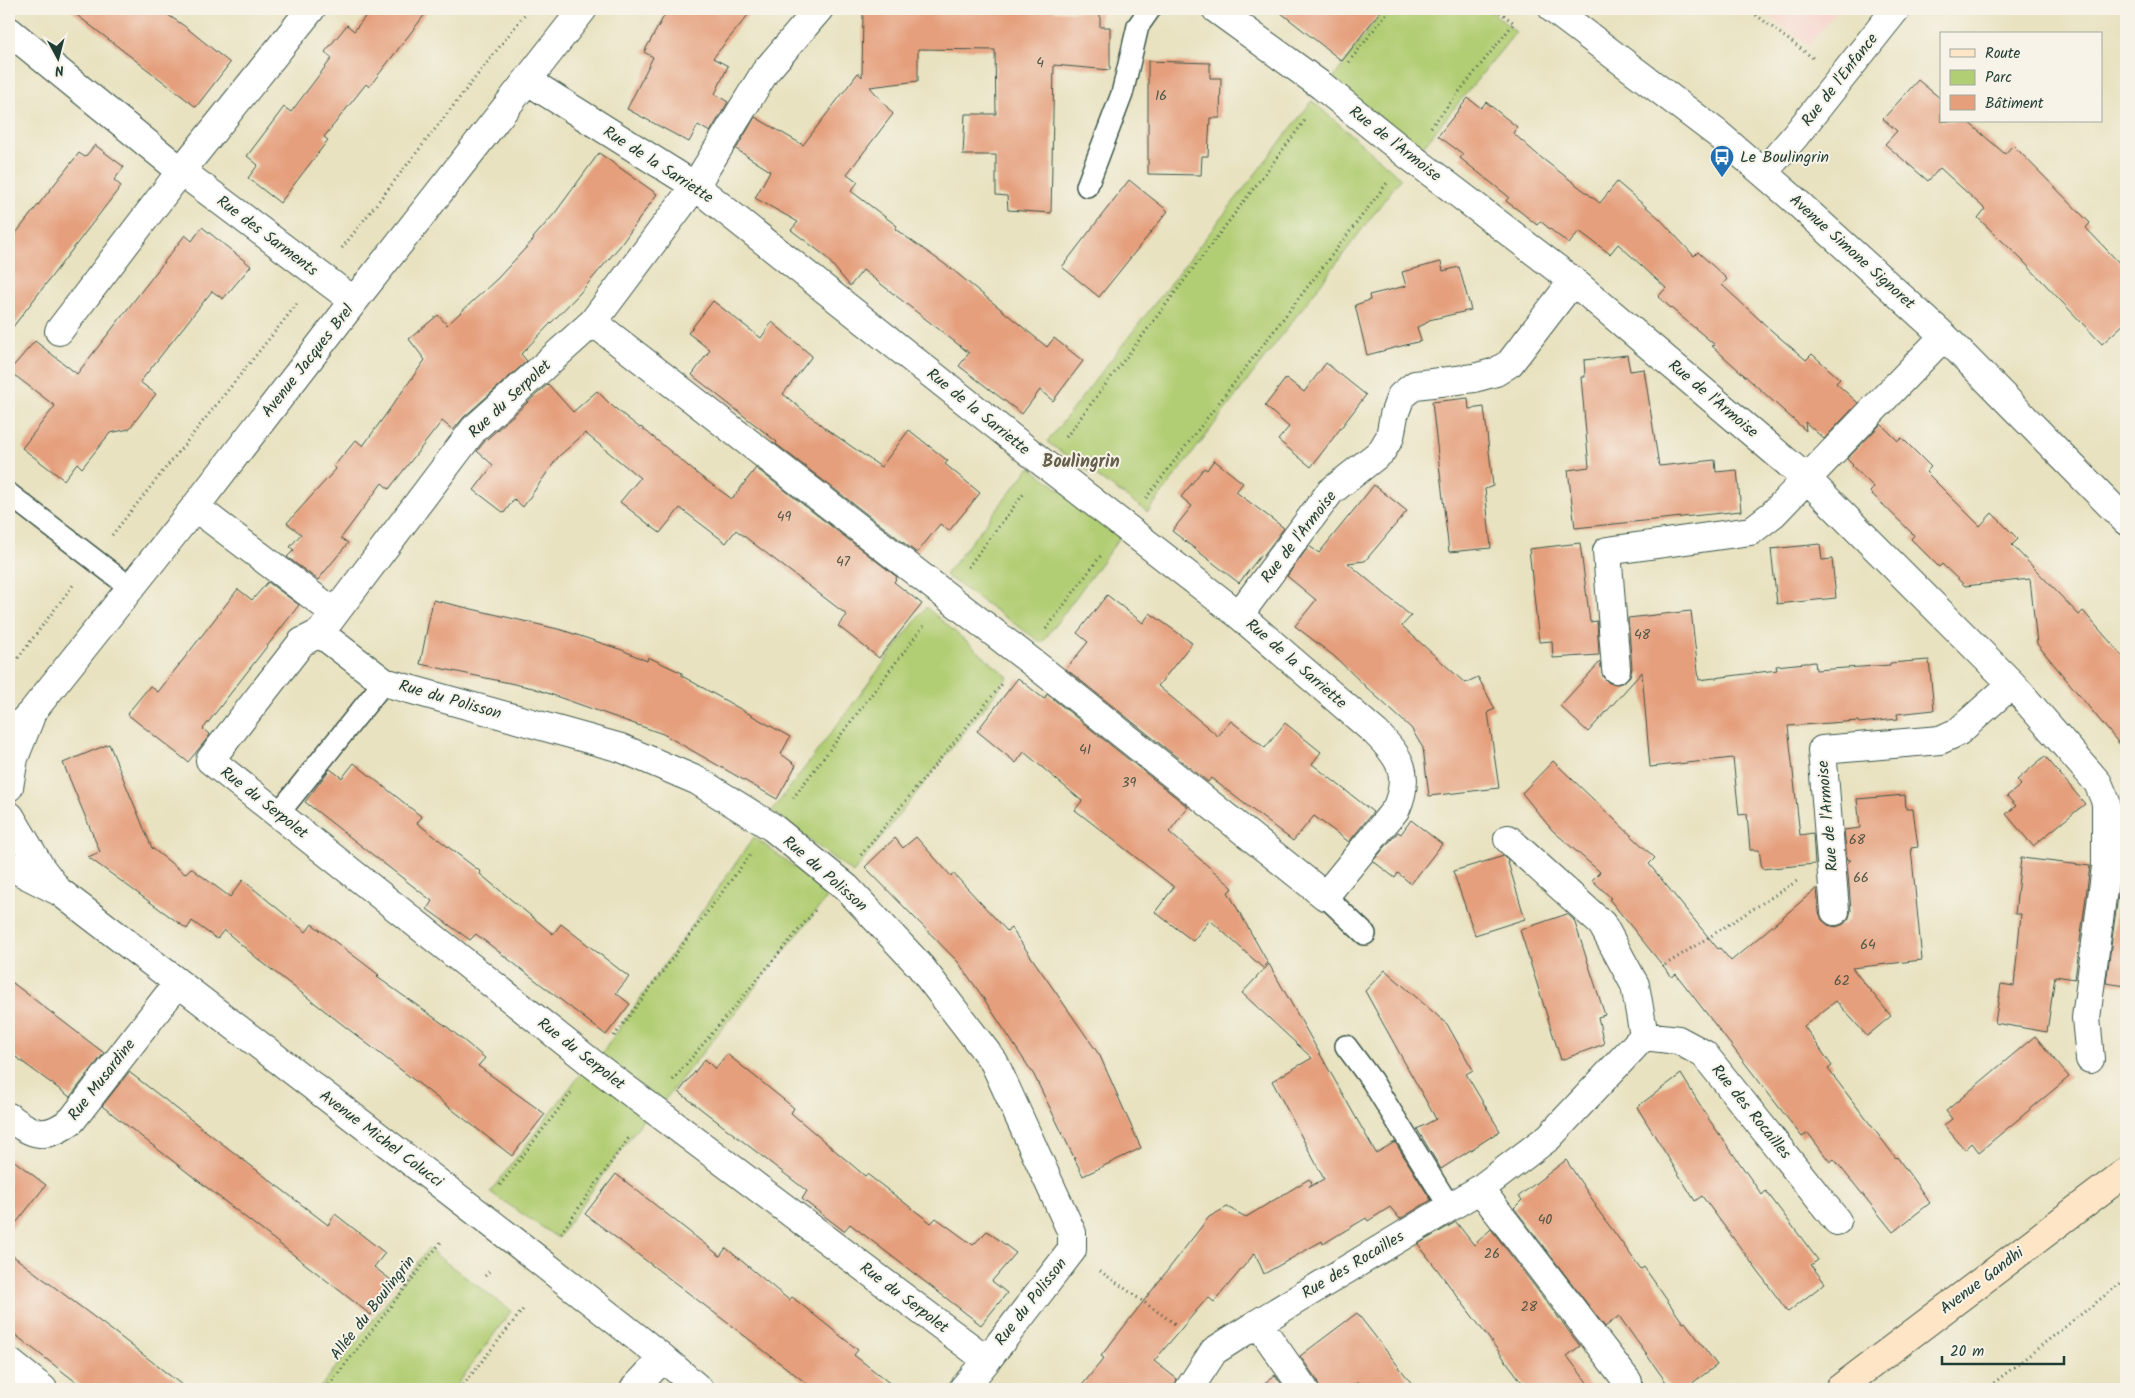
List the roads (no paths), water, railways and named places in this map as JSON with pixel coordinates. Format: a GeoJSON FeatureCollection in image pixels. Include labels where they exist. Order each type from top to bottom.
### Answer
{"type":"FeatureCollection","features":[{"type":"Feature","properties":{"kind":"main road","name":"Avenue Gandhi"},"geometry":{"type":"LineString","coordinates":[[1839,1389],[2126,1172]]}},
{"type":"Feature","properties":{"kind":"street"},"geometry":{"type":"LineString","coordinates":[[59,331],[181,171],[311,9]]}},
{"type":"Feature","properties":{"kind":"street","name":"Avenue Jacques Brel"},"geometry":{"type":"LineString","coordinates":[[9,736],[32,712],[195,508],[354,301],[583,9]]}},
{"type":"Feature","properties":{"kind":"street","name":"Rue du Serpolet"},"geometry":{"type":"LineString","coordinates":[[819,9],[766,72],[695,186],[593,322],[474,429],[328,623],[302,642],[210,760],[657,1113],[987,1360]]}},
{"type":"Feature","properties":{"kind":"street","name":"Rue de l'Armoise"},"geometry":{"type":"LineString","coordinates":[[1216,9],[1322,86],[1573,282],[1807,479],[2012,684],[2098,783],[2106,802],[2116,868],[2086,1018],[2090,1059]]}},
{"type":"Feature","properties":{"kind":"street","name":"Avenue Simone Signoret"},"geometry":{"type":"LineString","coordinates":[[1554,9],[1718,134],[1764,172],[1944,336],[2126,521]]}},
{"type":"Feature","properties":{"kind":"street","name":"Rue de l'Enfance"},"geometry":{"type":"LineString","coordinates":[[1764,172],[1896,9]]}},
{"type":"Feature","properties":{"kind":"street","name":"Rue des Sarments"},"geometry":{"type":"LineString","coordinates":[[9,31],[181,171],[354,301]]}},
{"type":"Feature","properties":{"kind":"street","name":"Rue de la Sarriette"},"geometry":{"type":"LineString","coordinates":[[528,81],[695,186],[1042,462],[1239,615],[1376,733],[1394,751],[1401,766],[1403,783],[1396,809],[1325,896]]}},
{"type":"Feature","properties":{"kind":"street","name":"Rue de l'Armoise"},"geometry":{"type":"LineString","coordinates":[[1239,615],[1330,492],[1380,452],[1390,437],[1394,415],[1401,396],[1415,385],[1474,378],[1496,372],[1510,362],[1573,282]]}},
{"type":"Feature","properties":{"kind":"street"},"geometry":{"type":"LineString","coordinates":[[593,322],[1037,666],[1325,896]]}},
{"type":"Feature","properties":{"kind":"street"},"geometry":{"type":"LineString","coordinates":[[1616,669],[1606,551],[1751,531],[1773,514],[1944,336]]}},
{"type":"Feature","properties":{"kind":"street","name":"Rue du Polisson"},"geometry":{"type":"LineString","coordinates":[[195,508],[328,623],[384,682],[621,748],[690,777],[772,827],[839,882],[920,966],[994,1062],[1072,1233],[1072,1250],[987,1360]]}},
{"type":"Feature","properties":{"kind":"street","name":"Rue de l'Armoise"},"geometry":{"type":"LineString","coordinates":[[1835,911],[1822,750],[1940,740],[1958,732],[2012,684]]}},
{"type":"Feature","properties":{"kind":"street","name":"Avenue Jacques Brel"},"geometry":{"type":"LineString","coordinates":[[9,787],[14,758],[32,712]]}},
{"type":"Feature","properties":{"kind":"street","name":"Avenue Michel Colucci"},"geometry":{"type":"LineString","coordinates":[[9,816],[41,868],[60,892]]}},
{"type":"Feature","properties":{"kind":"street"},"geometry":{"type":"LineString","coordinates":[[1508,839],[1602,924],[1636,985],[1644,1036]]}},
{"type":"Feature","properties":{"kind":"street","name":"Avenue Michel Colucci"},"geometry":{"type":"LineString","coordinates":[[9,866],[60,892],[177,984],[475,1210],[663,1358],[699,1389]]}},
{"type":"Feature","properties":{"kind":"street","name":"Rue Musardine"},"geometry":{"type":"LineString","coordinates":[[9,1117],[27,1131],[43,1135],[59,1130],[72,1120],[177,984]]}},
{"type":"Feature","properties":{"kind":"street","name":"Rue des Rocailles"},"geometry":{"type":"LineString","coordinates":[[1189,1389],[1214,1351],[1449,1206],[1480,1189],[1549,1137],[1644,1036],[1678,1040],[1704,1054],[1837,1221]]}},
{"type":"Feature","properties":{"kind":"street"},"geometry":{"type":"LineString","coordinates":[[1480,1189],[1628,1382]]}},
{"type":"Feature","properties":{"kind":"street"},"geometry":{"type":"LineString","coordinates":[[1258,1323],[1304,1389]]}},
{"type":"Feature","properties":{"kind":"street"},"geometry":{"type":"LineString","coordinates":[[634,1389],[663,1358]]}},
{"type":"Feature","properties":{"kind":"street"},"geometry":{"type":"LineString","coordinates":[[963,1389],[987,1360]]}},
{"type":"Feature","properties":{"kind":"street"},"geometry":{"type":"LineString","coordinates":[[9,1362],[43,1389]]}},
{"type":"Feature","properties":{"kind":"lane"},"geometry":{"type":"LineString","coordinates":[[1087,186],[1122,94],[1138,26],[1150,9]]}},
{"type":"Feature","properties":{"kind":"lane"},"geometry":{"type":"LineString","coordinates":[[9,494],[131,588]]}},
{"type":"Feature","properties":{"kind":"lane"},"geometry":{"type":"LineString","coordinates":[[278,814],[384,682]]}},
{"type":"Feature","properties":{"kind":"lane"},"geometry":{"type":"LineString","coordinates":[[1325,896],[1365,934]]}},
{"type":"Feature","properties":{"kind":"lane"},"geometry":{"type":"LineString","coordinates":[[1346,1046],[1372,1081],[1449,1206]]}},
{"type":"Feature","properties":{"kind":"place","name":"Le Boulingrin"},"geometry":{"type":"Point","coordinates":[1722,178]}},
{"type":"Feature","properties":{"kind":"district","name":"Boulingrin"},"geometry":{"type":"Point","coordinates":[1081,462]}}]}
